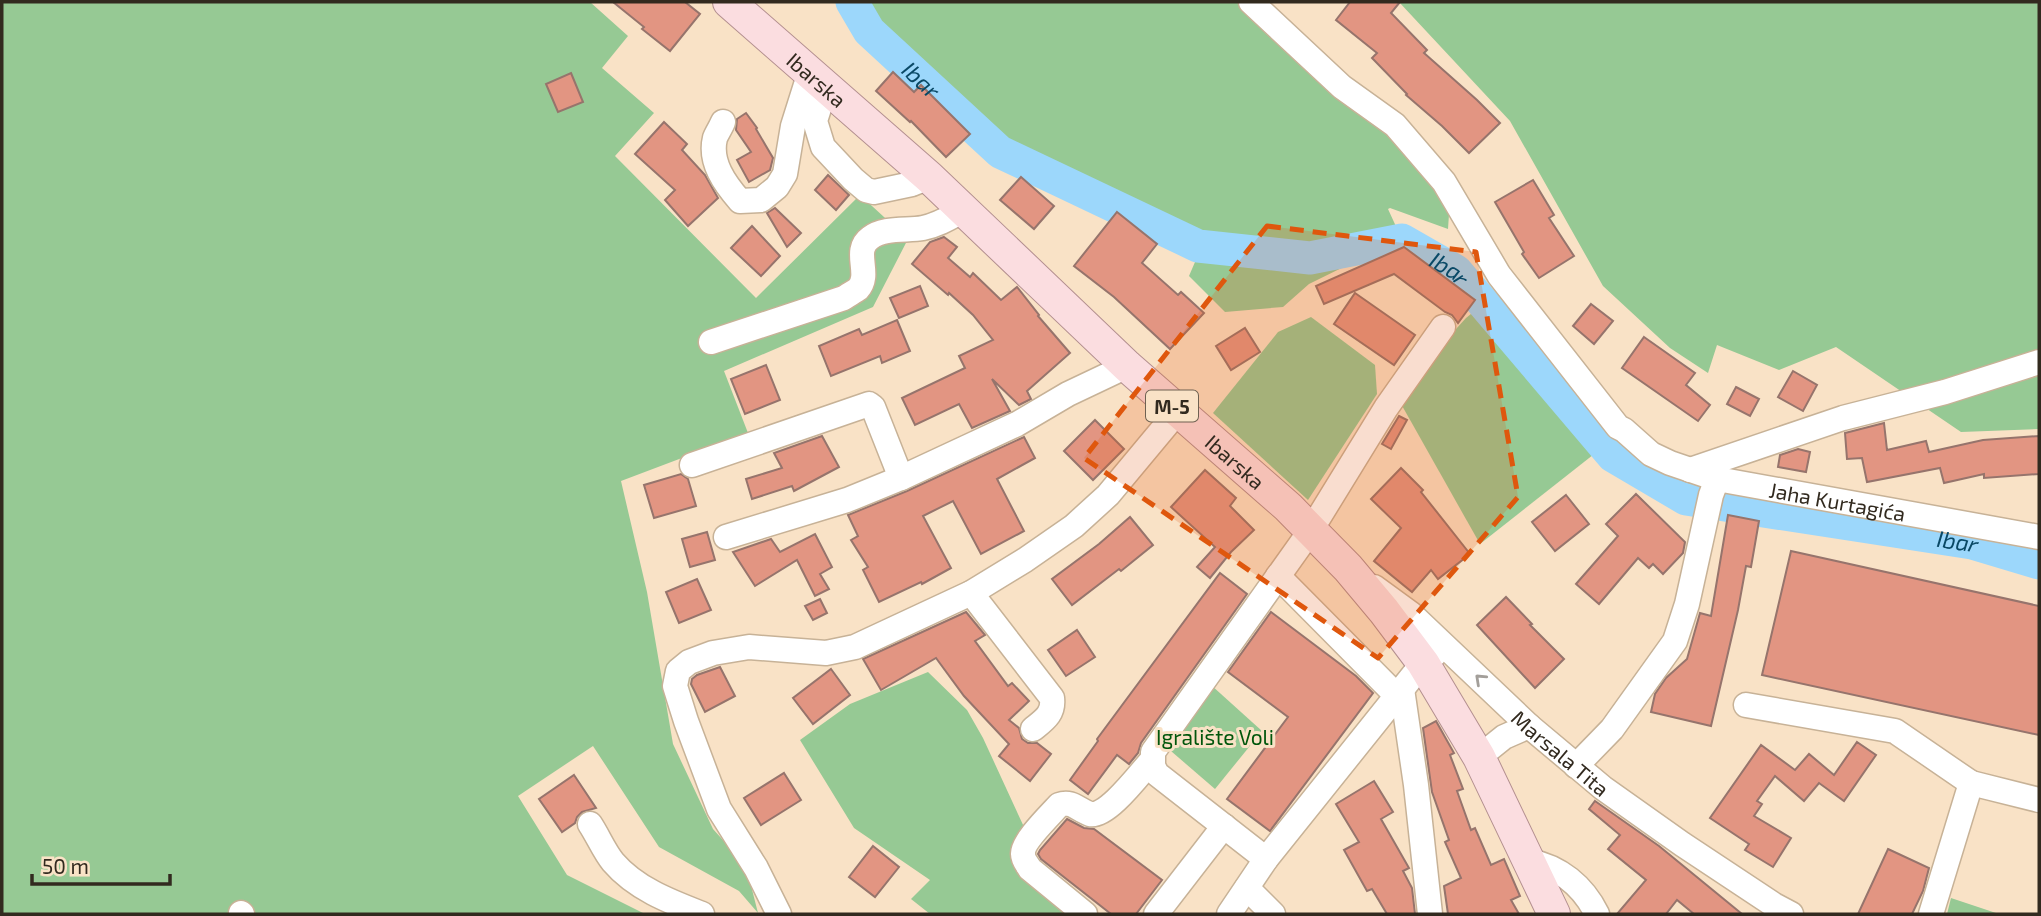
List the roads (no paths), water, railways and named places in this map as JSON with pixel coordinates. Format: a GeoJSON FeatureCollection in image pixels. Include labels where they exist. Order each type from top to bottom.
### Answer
{"type":"FeatureCollection","features":[{"type":"Feature","properties":{"kind":"main road","name":"Ibarska"},"geometry":{"type":"LineString","coordinates":[[729,2],[929,177],[1127,366],[1288,507],[1348,568],[1384,611],[1434,655],[1554,914]]}},
{"type":"Feature","properties":{"kind":"street","name":"Jaha Kurtagića"},"geometry":{"type":"LineString","coordinates":[[1251,2],[1342,87],[1395,125],[1444,182],[1499,275],[1618,427],[1651,454],[1690,470],[1714,487],[2039,537]]}},
{"type":"Feature","properties":{"kind":"street"},"geometry":{"type":"LineString","coordinates":[[723,122],[715,139],[716,164],[725,185],[740,201],[761,200],[777,187],[785,174],[793,126],[818,79]]}},
{"type":"Feature","properties":{"kind":"street"},"geometry":{"type":"LineString","coordinates":[[818,79],[815,121],[823,147],[853,179],[866,190],[874,192],[912,184],[929,177]]}},
{"type":"Feature","properties":{"kind":"street"},"geometry":{"type":"LineString","coordinates":[[711,342],[844,298],[859,288],[863,279],[861,255],[865,243],[872,236],[884,232],[925,228],[964,210]]}},
{"type":"Feature","properties":{"kind":"street"},"geometry":{"type":"LineString","coordinates":[[1266,859],[1157,774],[1152,760],[1153,752],[1311,530],[1385,408],[1443,327]]}},
{"type":"Feature","properties":{"kind":"street"},"geometry":{"type":"LineString","coordinates":[[1690,470],[1843,418],[1945,392],[2039,362]]}},
{"type":"Feature","properties":{"kind":"street"},"geometry":{"type":"LineString","coordinates":[[726,537],[847,500],[901,478],[1017,424],[1068,394],[1127,366]]}},
{"type":"Feature","properties":{"kind":"street"},"geometry":{"type":"LineString","coordinates":[[692,465],[869,404],[873,407],[901,478]]}},
{"type":"Feature","properties":{"kind":"street"},"geometry":{"type":"LineString","coordinates":[[779,914],[757,868],[719,809],[682,709],[676,686],[678,671],[689,662],[713,653],[749,647],[826,653],[856,647],[971,593],[1074,526],[1108,495],[1178,411]]}},
{"type":"Feature","properties":{"kind":"street"},"geometry":{"type":"LineString","coordinates":[[1576,766],[1612,729],[1675,641],[1687,604],[1714,487]]}},
{"type":"Feature","properties":{"kind":"street"},"geometry":{"type":"LineString","coordinates":[[1278,576],[1400,692],[1416,785],[1430,914]]}},
{"type":"Feature","properties":{"kind":"street"},"geometry":{"type":"LineString","coordinates":[[971,593],[1052,698],[1050,715],[1032,729]]}},
{"type":"Feature","properties":{"kind":"street"},"geometry":{"type":"LineString","coordinates":[[1229,914],[1266,859],[1400,692],[1434,655]]}},
{"type":"Feature","properties":{"kind":"street","name":"Marsala Tita"},"geometry":{"type":"LineString","coordinates":[[1434,655],[1530,726],[1604,788],[1778,911]]}},
{"type":"Feature","properties":{"kind":"street"},"geometry":{"type":"LineString","coordinates":[[1746,705],[1895,731],[1971,782],[2039,800]]}},
{"type":"Feature","properties":{"kind":"street"},"geometry":{"type":"LineString","coordinates":[[1479,757],[1504,737],[1530,726]]}},
{"type":"Feature","properties":{"kind":"street"},"geometry":{"type":"LineString","coordinates":[[1085,914],[1030,869],[1023,859],[1022,851],[1059,805],[1072,803],[1093,815],[1099,815],[1111,806],[1152,760]]}},
{"type":"Feature","properties":{"kind":"street"},"geometry":{"type":"LineString","coordinates":[[1931,914],[1971,782]]}},
{"type":"Feature","properties":{"kind":"street"},"geometry":{"type":"LineString","coordinates":[[590,824],[613,862],[635,882],[670,902],[702,914]]}},
{"type":"Feature","properties":{"kind":"street"},"geometry":{"type":"LineString","coordinates":[[1156,914],[1224,827]]}},
{"type":"Feature","properties":{"kind":"street"},"geometry":{"type":"LineString","coordinates":[[1529,861],[1555,868],[1568,876],[1591,902],[1597,914]]}},
{"type":"Feature","properties":{"kind":"street"},"geometry":{"type":"LineString","coordinates":[[1247,888],[1273,914]]}},
{"type":"Feature","properties":{"kind":"waterway","name":"Ibar"},"geometry":{"type":"LineString","coordinates":[[852,2],[869,31],[1000,152],[1198,246],[1310,258],[1402,240],[1456,271],[1613,456],[1686,499],[1972,543],[2039,563]]}},
{"type":"Feature","properties":{"kind":"park label","name":"Igralište Voli"},"geometry":{"type":"Point","coordinates":[1215,736]}}]}
